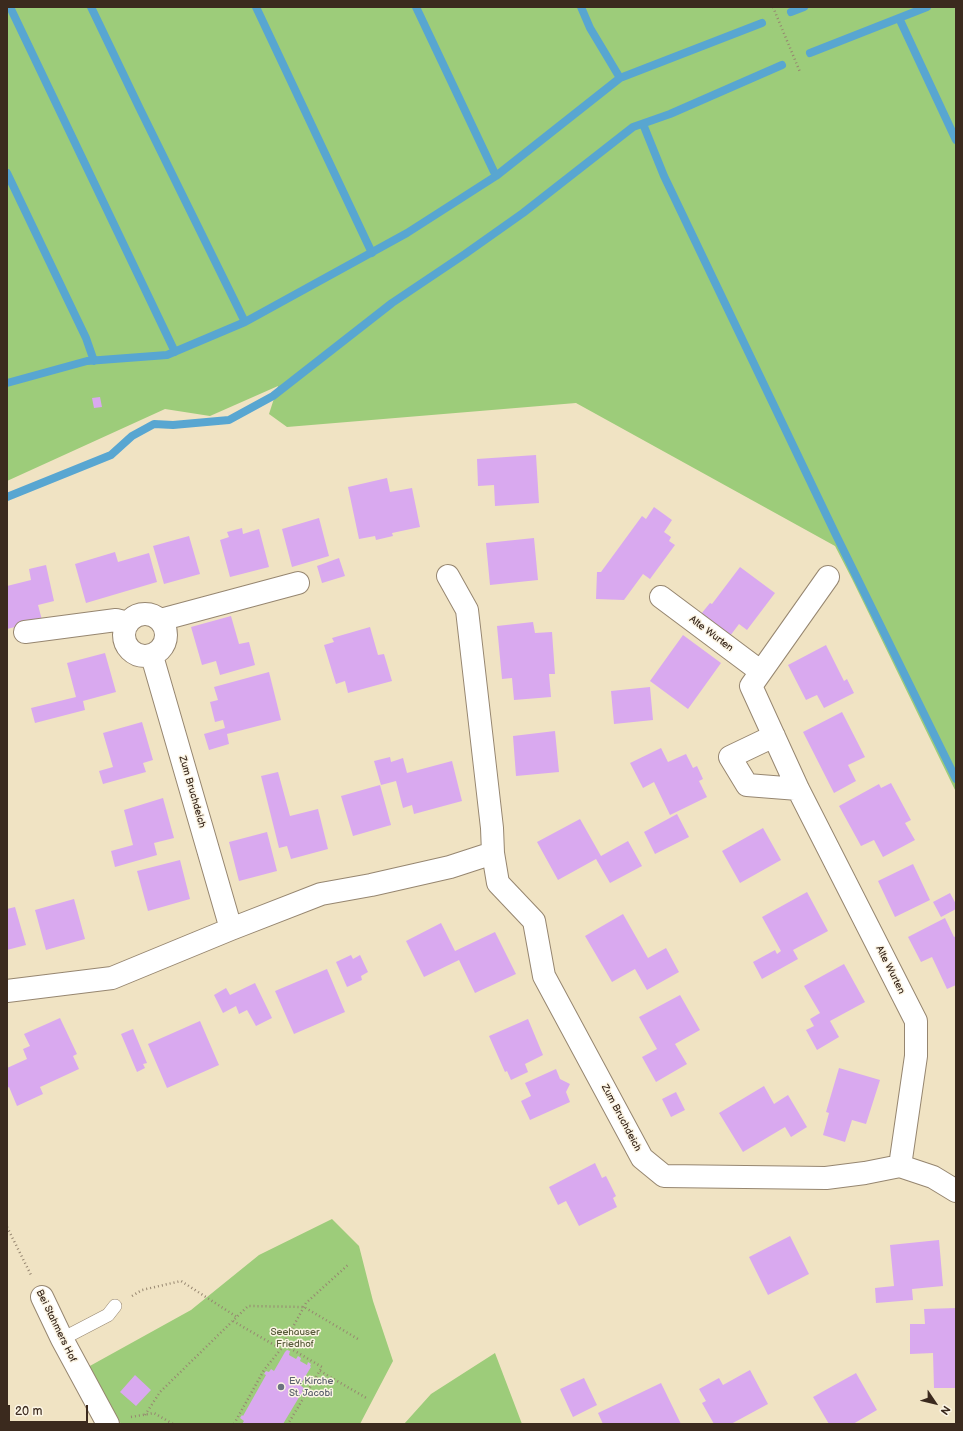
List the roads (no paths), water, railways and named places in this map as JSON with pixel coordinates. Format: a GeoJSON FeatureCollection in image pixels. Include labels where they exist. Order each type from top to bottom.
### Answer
{"type":"FeatureCollection","features":[{"type":"Feature","properties":{"kind":"street","name":"Zum Bruchdeich"},"geometry":{"type":"LineString","coordinates":[[448,576],[467,610],[492,828],[493,853],[498,883],[534,921],[544,976],[642,1158],[664,1176],[826,1178],[865,1173],[900,1166],[933,1177],[956,1191]]}},
{"type":"Feature","properties":{"kind":"street","name":"Alte Wurten"},"geometry":{"type":"LineString","coordinates":[[828,577],[760,671],[751,686],[798,789],[916,1021],[916,1056],[900,1166]]}},
{"type":"Feature","properties":{"kind":"street"},"geometry":{"type":"LineString","coordinates":[[160,620],[298,583]]}},
{"type":"Feature","properties":{"kind":"street","name":"Alte Wurten"},"geometry":{"type":"LineString","coordinates":[[662,597],[760,671]]}},
{"type":"Feature","properties":{"kind":"street"},"geometry":{"type":"LineString","coordinates":[[143,614],[152,615],[160,620],[165,629],[166,640],[161,649],[152,656],[141,656],[132,652],[125,644],[124,633],[128,623],[135,617],[143,614]]}},
{"type":"Feature","properties":{"kind":"street"},"geometry":{"type":"LineString","coordinates":[[25,632],[116,620],[128,623]]}},
{"type":"Feature","properties":{"kind":"street","name":"Zum Bruchdeich"},"geometry":{"type":"LineString","coordinates":[[152,656],[231,929]]}},
{"type":"Feature","properties":{"kind":"street"},"geometry":{"type":"LineString","coordinates":[[774,736],[730,757],[746,785],[798,789]]}},
{"type":"Feature","properties":{"kind":"street"},"geometry":{"type":"LineString","coordinates":[[7,991],[112,978],[321,894],[371,885],[450,867],[493,853]]}},
{"type":"Feature","properties":{"kind":"street","name":"Bei Stahmers Hof"},"geometry":{"type":"LineString","coordinates":[[42,1297],[62,1339],[107,1422]]}},
{"type":"Feature","properties":{"kind":"lane"},"geometry":{"type":"LineString","coordinates":[[62,1339],[108,1315],[115,1306]]}},
{"type":"Feature","properties":{"kind":"waterway"},"geometry":{"type":"LineString","coordinates":[[10,7],[175,352]]}},
{"type":"Feature","properties":{"kind":"waterway"},"geometry":{"type":"LineString","coordinates":[[91,7],[245,322]]}},
{"type":"Feature","properties":{"kind":"waterway"},"geometry":{"type":"LineString","coordinates":[[256,7],[372,253]]}},
{"type":"Feature","properties":{"kind":"waterway"},"geometry":{"type":"LineString","coordinates":[[416,7],[496,176]]}},
{"type":"Feature","properties":{"kind":"waterway"},"geometry":{"type":"LineString","coordinates":[[581,7],[590,28],[620,78]]}},
{"type":"Feature","properties":{"kind":"waterway"},"geometry":{"type":"LineString","coordinates":[[791,12],[804,7]]}},
{"type":"Feature","properties":{"kind":"waterway"},"geometry":{"type":"LineString","coordinates":[[810,53],[927,7]]}},
{"type":"Feature","properties":{"kind":"waterway"},"geometry":{"type":"LineString","coordinates":[[899,18],[956,140]]}},
{"type":"Feature","properties":{"kind":"waterway"},"geometry":{"type":"LineString","coordinates":[[7,383],[87,361],[167,355],[245,322],[407,233],[496,176],[620,78],[762,23]]}},
{"type":"Feature","properties":{"kind":"waterway"},"geometry":{"type":"LineString","coordinates":[[7,497],[111,455],[132,436],[154,424],[173,425],[229,420],[273,396],[392,303],[523,213],[633,127],[670,114],[782,65]]}},
{"type":"Feature","properties":{"kind":"waterway"},"geometry":{"type":"LineString","coordinates":[[643,124],[664,176],[835,533],[956,779]]}},
{"type":"Feature","properties":{"kind":"waterway"},"geometry":{"type":"LineString","coordinates":[[7,173],[86,338],[94,361]]}},
{"type":"Feature","properties":{"kind":"place","name":"Ev. Kirche St. Jacobi"},"geometry":{"type":"Point","coordinates":[281,1387]}},
{"type":"Feature","properties":{"kind":"park label","name":"Seehauser Friedhof"},"geometry":{"type":"Point","coordinates":[295,1338]}}]}
